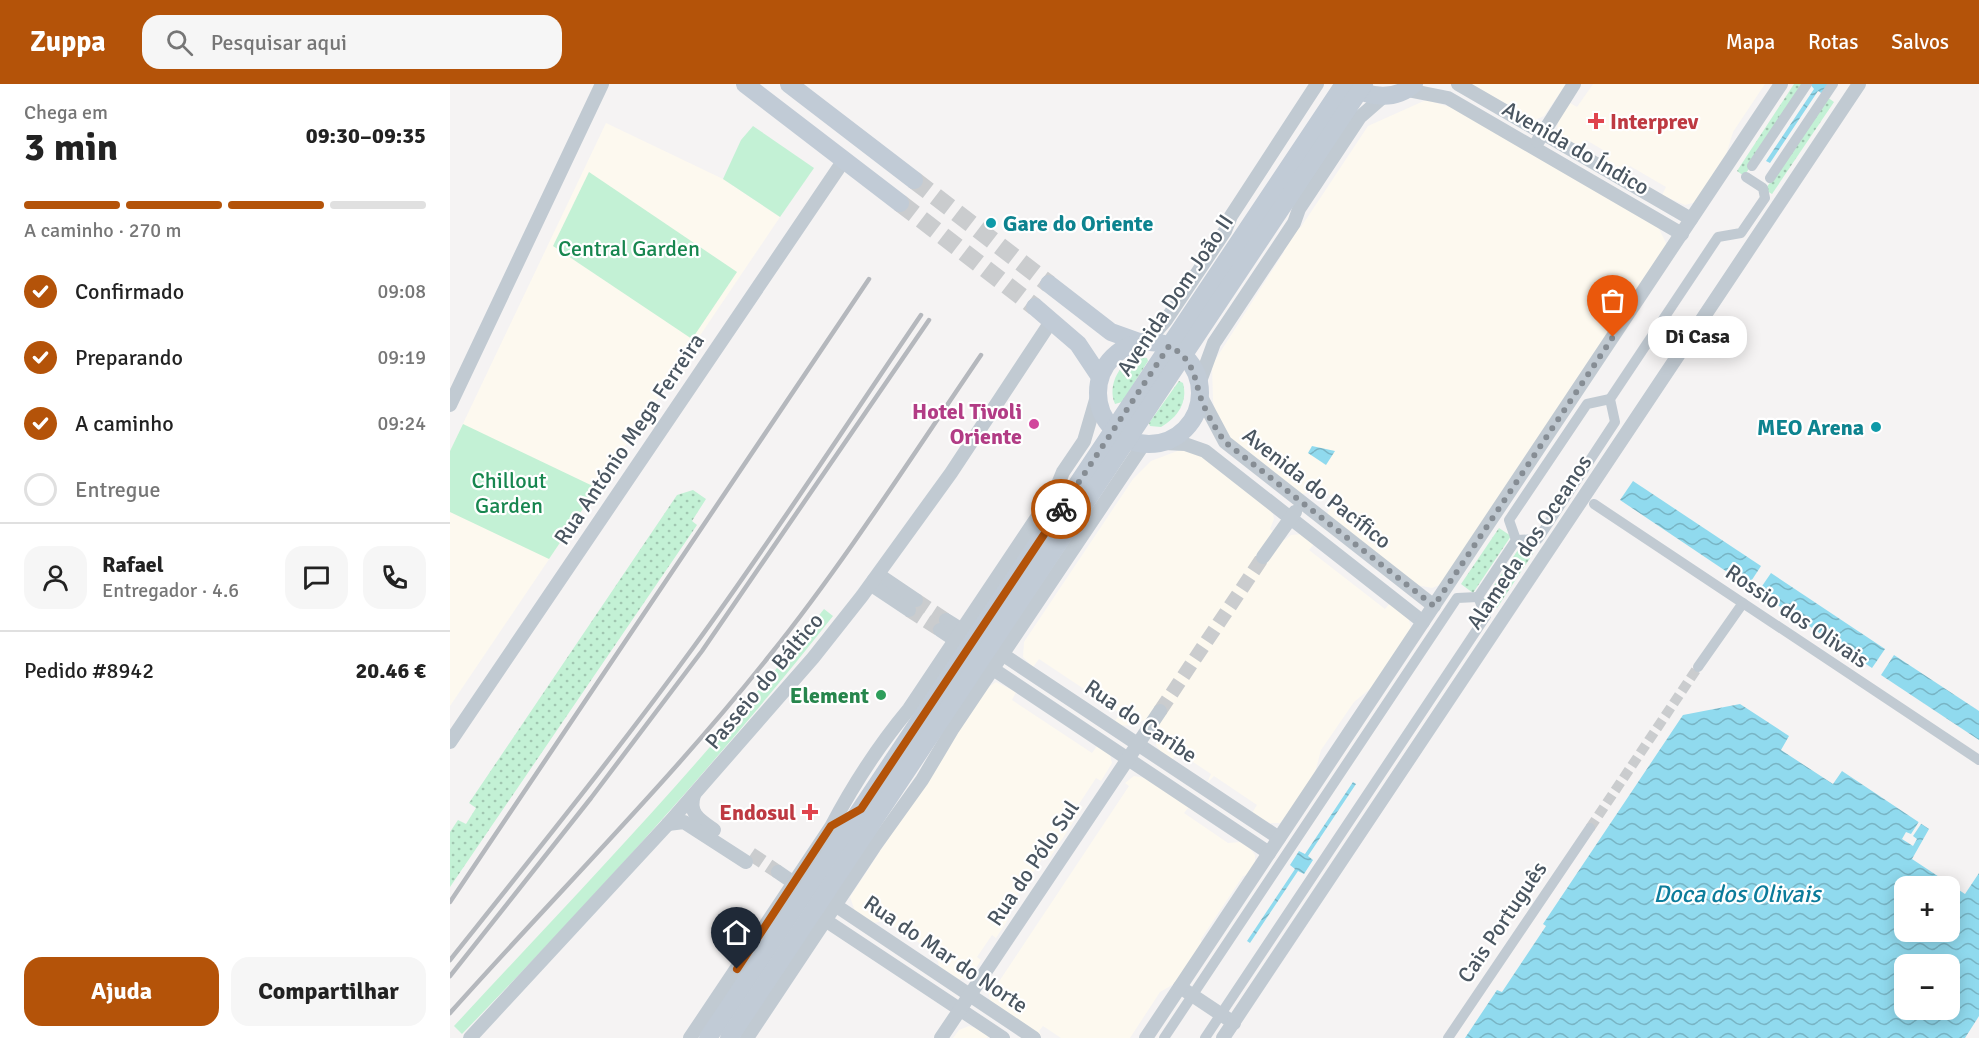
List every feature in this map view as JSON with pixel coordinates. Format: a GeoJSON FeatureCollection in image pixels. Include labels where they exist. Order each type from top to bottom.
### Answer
{"type":"FeatureCollection","features":[{"type":"Feature","properties":{"kind":"main road"},"geometry":{"type":"LineString","coordinates":[[745,84],[900,202]]}},
{"type":"Feature","properties":{"kind":"main road"},"geometry":{"type":"LineString","coordinates":[[789,84],[914,180]]}},
{"type":"Feature","properties":{"kind":"main road"},"geometry":{"type":"LineString","coordinates":[[1354,86],[1384,96],[1410,87]]}},
{"type":"Feature","properties":{"kind":"main road","name":"Avenida Dom João II"},"geometry":{"type":"LineString","coordinates":[[915,743],[1128,438],[1176,351],[1309,136],[1354,86]]}},
{"type":"Feature","properties":{"kind":"main road","name":"Avenida Dom João II"},"geometry":{"type":"LineString","coordinates":[[1176,351],[1220,300],[1354,86]]}},
{"type":"Feature","properties":{"kind":"main road"},"geometry":{"type":"LineString","coordinates":[[1049,284],[1111,332],[1144,341],[1176,351],[1192,367],[1199,389],[1190,425],[1182,433],[1164,443],[1128,438],[1100,409],[1099,385],[1107,362],[1117,352],[1144,341]]}},
{"type":"Feature","properties":{"kind":"main road"},"geometry":{"type":"LineString","coordinates":[[1035,307],[1078,344],[1099,385]]}},
{"type":"Feature","properties":{"kind":"main road","name":"Avenida Dom João II"},"geometry":{"type":"LineString","coordinates":[[729,1038],[1080,480],[1128,438]]}},
{"type":"Feature","properties":{"kind":"main road","name":"Avenida Dom João II"},"geometry":{"type":"LineString","coordinates":[[708,1038],[868,814]]}},
{"type":"Feature","properties":{"kind":"street"},"geometry":{"type":"LineString","coordinates":[[450,405],[602,84]]}},
{"type":"Feature","properties":{"kind":"street","name":"Avenida Dom João II"},"geometry":{"type":"LineString","coordinates":[[1144,341],[1166,320],[1317,84]]}},
{"type":"Feature","properties":{"kind":"street","name":"Avenida do Índico"},"geometry":{"type":"LineString","coordinates":[[1458,84],[1691,219]]}},
{"type":"Feature","properties":{"kind":"street"},"geometry":{"type":"LineString","coordinates":[[1534,148],[1574,84]]}},
{"type":"Feature","properties":{"kind":"street","name":"Alameda dos Oceanos"},"geometry":{"type":"LineString","coordinates":[[1146,1038],[1781,84]]}},
{"type":"Feature","properties":{"kind":"street"},"geometry":{"type":"LineString","coordinates":[[1752,166],[1807,84]]}},
{"type":"Feature","properties":{"kind":"street"},"geometry":{"type":"LineString","coordinates":[[1770,178],[1833,84]]}},
{"type":"Feature","properties":{"kind":"street","name":"Alameda dos Oceanos"},"geometry":{"type":"LineString","coordinates":[[1223,1038],[1859,84]]}},
{"type":"Feature","properties":{"kind":"street","name":"Avenida do Índico"},"geometry":{"type":"LineString","coordinates":[[1410,87],[1448,98],[1682,234]]}},
{"type":"Feature","properties":{"kind":"street"},"geometry":{"type":"LineString","coordinates":[[1199,389],[1214,343],[1360,117],[1384,96]]}},
{"type":"Feature","properties":{"kind":"street"},"geometry":{"type":"LineString","coordinates":[[1282,140],[1309,136]]}},
{"type":"Feature","properties":{"kind":"street","name":"Rua António Mega Ferreira"},"geometry":{"type":"LineString","coordinates":[[450,742],[844,160]]}},
{"type":"Feature","properties":{"kind":"street"},"geometry":{"type":"LineString","coordinates":[[1610,399],[1718,237],[1742,233],[1765,198],[1763,188],[1746,177]]}},
{"type":"Feature","properties":{"kind":"street","name":"Avenida do Índico"},"geometry":{"type":"LineString","coordinates":[[1658,220],[1666,205]]}},
{"type":"Feature","properties":{"kind":"street","name":"Avenida Dom João II"},"geometry":{"type":"LineString","coordinates":[[1220,300],[1246,294]]}},
{"type":"Feature","properties":{"kind":"street","name":"Passeio do Báltico"},"geometry":{"type":"LineString","coordinates":[[470,1038],[668,824],[813,658],[874,580],[951,473],[1052,320]]}},
{"type":"Feature","properties":{"kind":"street","name":"Avenida Dom João II"},"geometry":{"type":"LineString","coordinates":[[690,1038],[831,826],[844,801],[890,732],[909,710],[1056,489],[1063,472],[1084,441],[1099,385]]}},
{"type":"Feature","properties":{"kind":"street","name":"Avenida do Pacífico"},"geometry":{"type":"LineString","coordinates":[[1199,389],[1225,442],[1434,606]]}},
{"type":"Feature","properties":{"kind":"street","name":"Alameda dos Oceanos"},"geometry":{"type":"LineString","coordinates":[[1610,399],[1615,422],[1538,539],[1516,540],[1509,520],[1527,493],[1587,404],[1610,399]]}},
{"type":"Feature","properties":{"kind":"street","name":"Avenida Dom João II"},"geometry":{"type":"LineString","coordinates":[[747,1038],[874,847],[893,825],[927,773],[953,728],[1002,654],[1128,438]]}},
{"type":"Feature","properties":{"kind":"street","name":"Avenida do Pacífico"},"geometry":{"type":"LineString","coordinates":[[1164,443],[1185,444],[1205,451],[1423,622]]}},
{"type":"Feature","properties":{"kind":"street"},"geometry":{"type":"LineString","coordinates":[[1056,489],[1080,480]]}},
{"type":"Feature","properties":{"kind":"street"},"geometry":{"type":"LineString","coordinates":[[1263,557],[1302,503]]}},
{"type":"Feature","properties":{"kind":"street","name":"Rossio dos Olivais"},"geometry":{"type":"LineString","coordinates":[[1594,504],[1979,760]]}},
{"type":"Feature","properties":{"kind":"street","name":"Alameda dos Oceanos"},"geometry":{"type":"LineString","coordinates":[[1478,597],[1516,540]]}},
{"type":"Feature","properties":{"kind":"street","name":"Avenida do Pacífico"},"geometry":{"type":"LineString","coordinates":[[1385,593],[1398,577]]}},
{"type":"Feature","properties":{"kind":"street"},"geometry":{"type":"LineString","coordinates":[[874,580],[876,588],[913,605]]}},
{"type":"Feature","properties":{"kind":"street","name":"Alameda dos Oceanos"},"geometry":{"type":"LineString","coordinates":[[1164,1038],[1457,598],[1478,597]]}},
{"type":"Feature","properties":{"kind":"street","name":"Alameda dos Oceanos"},"geometry":{"type":"LineString","coordinates":[[1205,1038],[1486,616],[1478,597]]}},
{"type":"Feature","properties":{"kind":"street"},"geometry":{"type":"LineString","coordinates":[[1698,667],[1743,603]]}},
{"type":"Feature","properties":{"kind":"street"},"geometry":{"type":"LineString","coordinates":[[943,625],[959,635]]}},
{"type":"Feature","properties":{"kind":"street","name":"Rua do Caribe"},"geometry":{"type":"LineString","coordinates":[[1002,654],[1279,838]]}},
{"type":"Feature","properties":{"kind":"street","name":"Rua do Caribe"},"geometry":{"type":"LineString","coordinates":[[993,669],[1269,853]]}},
{"type":"Feature","properties":{"kind":"street"},"geometry":{"type":"LineString","coordinates":[[909,710],[915,743]]}},
{"type":"Feature","properties":{"kind":"street","name":"Rua do Pólo Sul"},"geometry":{"type":"LineString","coordinates":[[941,1038],[1160,711]]}},
{"type":"Feature","properties":{"kind":"street","name":"Avenida Dom João II"},"geometry":{"type":"LineString","coordinates":[[915,743],[953,728]]}},
{"type":"Feature","properties":{"kind":"street"},"geometry":{"type":"LineString","coordinates":[[668,824],[684,822],[749,858],[696,817],[692,806],[694,795]]}},
{"type":"Feature","properties":{"kind":"street"},"geometry":{"type":"LineString","coordinates":[[868,814],[874,847]]}},
{"type":"Feature","properties":{"kind":"street","name":"Avenida Dom João II"},"geometry":{"type":"LineString","coordinates":[[831,826],[868,814]]}},
{"type":"Feature","properties":{"kind":"street"},"geometry":{"type":"LineString","coordinates":[[1246,837],[1256,823]]}},
{"type":"Feature","properties":{"kind":"street","name":"Cais Português"},"geometry":{"type":"LineString","coordinates":[[1448,1038],[1590,828]]}},
{"type":"Feature","properties":{"kind":"street"},"geometry":{"type":"LineString","coordinates":[[775,876],[791,886]]}},
{"type":"Feature","properties":{"kind":"street","name":"Rua do Mar do Norte"},"geometry":{"type":"LineString","coordinates":[[835,905],[1035,1038]]}},
{"type":"Feature","properties":{"kind":"street","name":"Rua do Mar do Norte"},"geometry":{"type":"LineString","coordinates":[[825,920],[1003,1038]]}},
{"type":"Feature","properties":{"kind":"street"},"geometry":{"type":"LineString","coordinates":[[1180,987],[1234,1023]]}},
{"type":"Feature","properties":{"kind":"shaded area"},"geometry":{"type":"Polygon","coordinates":[[[1471,84],[1566,84],[1544,116],[1535,120],[1471,84]]]}},
{"type":"Feature","properties":{"kind":"shaded area"},"geometry":{"type":"Polygon","coordinates":[[[1593,84],[1765,84],[1733,132],[1724,162],[1696,202],[1685,205],[1662,195],[1666,187],[1630,166],[1625,173],[1606,162],[1610,154],[1586,140],[1581,148],[1560,135],[1557,129],[1559,119],[1570,103],[1577,107],[1593,84]]]}},
{"type":"Feature","properties":{"kind":"shaded area"},"geometry":{"type":"Polygon","coordinates":[[[1426,100],[1453,108],[1658,227],[1666,243],[1666,248],[1442,584],[1432,588],[1417,585],[1327,514],[1334,498],[1323,490],[1302,494],[1232,439],[1216,415],[1213,401],[1212,365],[1284,252],[1283,246],[1294,229],[1301,227],[1368,126],[1426,100]]]}},
{"type":"Feature","properties":{"kind":"shaded area"},"geometry":{"type":"Polygon","coordinates":[[[606,123],[723,179],[780,217],[450,706],[450,451],[606,123]]]}},
{"type":"Feature","properties":{"kind":"shaded area"},"geometry":{"type":"Polygon","coordinates":[[[1180,450],[1199,454],[1272,510],[1274,519],[1270,529],[1285,540],[1291,535],[1303,534],[1315,543],[1309,550],[1385,609],[1391,602],[1409,620],[1411,629],[1377,683],[1354,702],[1321,750],[1313,780],[1280,823],[1270,823],[1252,813],[1257,805],[1214,776],[1207,783],[1211,774],[1178,752],[1172,760],[1162,753],[1156,745],[1158,730],[1143,720],[1134,726],[1120,725],[1115,721],[1120,713],[1039,659],[1033,667],[1023,657],[1024,642],[1133,479],[1151,461],[1180,450]]]}},
{"type":"Feature","properties":{"kind":"shaded area"},"geometry":{"type":"Polygon","coordinates":[[[996,682],[1016,692],[1012,700],[1092,753],[1097,746],[1110,755],[1112,763],[1101,781],[1096,778],[1079,804],[1083,807],[1049,859],[1044,856],[1005,915],[1009,918],[996,938],[992,935],[977,957],[981,960],[973,973],[969,977],[959,979],[939,966],[936,954],[886,921],[873,923],[855,911],[850,897],[987,688],[996,682]]]}},
{"type":"Feature","properties":{"kind":"shaded area"},"geometry":{"type":"Polygon","coordinates":[[[1134,776],[1146,778],[1229,833],[1188,808],[1184,813],[1228,843],[1241,842],[1248,846],[1255,855],[1255,865],[1250,874],[1243,876],[1201,939],[1202,946],[1179,981],[1160,992],[1130,1038],[1061,1038],[1043,1026],[1039,1031],[1041,1035],[990,1000],[988,989],[993,980],[998,983],[1129,786],[1125,783],[1134,776]]]}},
{"type":"Feature","properties":{"kind":"shaded area"},"geometry":{"type":"Polygon","coordinates":[[[969,1026],[978,1029],[988,1036],[987,1038],[953,1038],[959,1030],[969,1026]]]}},
{"type":"Feature","properties":{"kind":"green space"},"geometry":{"type":"Polygon","coordinates":[[[1794,84],[1805,84],[1744,176],[1737,171],[1794,84]]]}},
{"type":"Feature","properties":{"kind":"green space"},"geometry":{"type":"Polygon","coordinates":[[[1827,97],[1834,102],[1772,194],[1765,190],[1827,97]]]}},
{"type":"Feature","properties":{"kind":"green space"},"geometry":{"type":"Polygon","coordinates":[[[753,126],[814,168],[780,217],[723,179],[741,140],[753,126]]]}},
{"type":"Feature","properties":{"kind":"green space","name":"Central Garden"},"geometry":{"type":"Polygon","coordinates":[[[589,172],[737,272],[692,339],[553,246],[589,172]]]}},
{"type":"Feature","properties":{"kind":"green space"},"geometry":{"type":"Polygon","coordinates":[[[1147,358],[1148,361],[1122,402],[1115,404],[1113,388],[1118,372],[1130,361],[1147,358]]]}},
{"type":"Feature","properties":{"kind":"green space"},"geometry":{"type":"Polygon","coordinates":[[[1179,381],[1183,383],[1184,396],[1177,414],[1161,427],[1150,426],[1149,423],[1179,381]]]}},
{"type":"Feature","properties":{"kind":"green space","name":"Chillout Garden"},"geometry":{"type":"Polygon","coordinates":[[[463,424],[597,488],[549,559],[450,512],[450,451],[463,424]]]}},
{"type":"Feature","properties":{"kind":"green space"},"geometry":{"type":"Polygon","coordinates":[[[693,490],[706,499],[692,521],[697,525],[450,887],[450,832],[458,820],[466,824],[476,808],[469,803],[677,495],[693,490]]]}},
{"type":"Feature","properties":{"kind":"green space"},"geometry":{"type":"Polygon","coordinates":[[[1499,528],[1511,536],[1473,593],[1461,584],[1499,528]]]}},
{"type":"Feature","properties":{"kind":"green space"},"geometry":{"type":"Polygon","coordinates":[[[1522,544],[1534,552],[1497,608],[1484,600],[1522,544]]]}},
{"type":"Feature","properties":{"kind":"green space"},"geometry":{"type":"Polygon","coordinates":[[[824,609],[833,616],[745,724],[606,882],[462,1034],[454,1026],[690,770],[781,664],[824,609]]]}},
{"type":"Feature","properties":{"kind":"water"},"geometry":{"type":"Polygon","coordinates":[[[1810,84],[1830,84],[1823,94],[1818,91],[1770,163],[1766,161],[1814,89],[1810,84]]]}},
{"type":"Feature","properties":{"kind":"water"},"geometry":{"type":"Polygon","coordinates":[[[1312,446],[1335,451],[1326,465],[1308,453],[1312,446]]]}},
{"type":"Feature","properties":{"kind":"water"},"geometry":{"type":"Polygon","coordinates":[[[1633,481],[1761,566],[1748,586],[1620,500],[1633,481]]]}},
{"type":"Feature","properties":{"kind":"water"},"geometry":{"type":"Polygon","coordinates":[[[1771,573],[1885,649],[1872,668],[1758,592],[1771,573]]]}},
{"type":"Feature","properties":{"kind":"water"},"geometry":{"type":"Polygon","coordinates":[[[1894,655],[1979,711],[1979,740],[1881,675],[1894,655]]]}},
{"type":"Feature","properties":{"kind":"water","name":"Doca dos Olivais"},"geometry":{"type":"Polygon","coordinates":[[[1740,704],[1789,736],[1781,750],[1833,784],[1842,771],[1929,829],[1912,859],[1938,876],[1894,876],[1894,942],[1960,942],[1960,891],[1965,894],[1979,873],[1979,1016],[1965,1038],[1465,1038],[1497,990],[1502,992],[1546,926],[1543,924],[1683,715],[1740,704]]]}},
{"type":"Feature","properties":{"kind":"water"},"geometry":{"type":"Polygon","coordinates":[[[1353,782],[1356,784],[1308,856],[1313,860],[1304,874],[1298,871],[1250,943],[1247,941],[1295,869],[1290,865],[1299,851],[1305,854],[1353,782]]]}},
{"type":"Feature","properties":{"kind":"pier"},"geometry":{"type":"Polygon","coordinates":[[[1920,820],[1923,821],[1913,836],[1917,839],[1913,846],[1902,839],[1906,832],[1911,834],[1920,820]]]}},
{"type":"Feature","properties":{"kind":"tunnel"},"geometry":{"type":"LineString","coordinates":[[914,180],[1049,284]]}},
{"type":"Feature","properties":{"kind":"tunnel"},"geometry":{"type":"LineString","coordinates":[[900,203],[1035,307]]}},
{"type":"Feature","properties":{"kind":"tunnel"},"geometry":{"type":"LineString","coordinates":[[1160,711],[1263,557]]}},
{"type":"Feature","properties":{"kind":"tunnel"},"geometry":{"type":"LineString","coordinates":[[916,600],[946,620]]}},
{"type":"Feature","properties":{"kind":"tunnel"},"geometry":{"type":"LineString","coordinates":[[909,610],[940,630]]}},
{"type":"Feature","properties":{"kind":"tunnel"},"geometry":{"type":"LineString","coordinates":[[1590,828],[1698,667]]}},
{"type":"Feature","properties":{"kind":"tunnel"},"geometry":{"type":"LineString","coordinates":[[751,854],[778,872]]}},
{"type":"Feature","properties":{"kind":"railway"},"geometry":{"type":"LineString","coordinates":[[450,902],[869,279]]}},
{"type":"Feature","properties":{"kind":"railway"},"geometry":{"type":"LineString","coordinates":[[450,960],[605,764],[695,645],[921,315]]}},
{"type":"Feature","properties":{"kind":"railway"},"geometry":{"type":"LineString","coordinates":[[450,976],[591,798],[702,651],[929,320]]}},
{"type":"Feature","properties":{"kind":"railway"},"geometry":{"type":"LineString","coordinates":[[450,1013],[653,792],[770,655],[852,545],[981,355]]}},
{"type":"Feature","properties":{"kind":"way so far"},"geometry":{"type":"LineString","coordinates":[[1061,509],[1169,346],[1177,350],[1192,367],[1209,416],[1225,442],[1434,606],[1613,337]]}},
{"type":"Feature","properties":{"kind":"place","name":"Interprev"},"geometry":{"type":"Point","coordinates":[1596,121]}},
{"type":"Feature","properties":{"kind":"place","name":"Gare do Oriente"},"geometry":{"type":"Point","coordinates":[991,223]}},
{"type":"Feature","properties":{"kind":"place","name":"Di Casa"},"geometry":{"type":"Point","coordinates":[1613,337]}},
{"type":"Feature","properties":{"kind":"place","name":"Hotel Tivoli Oriente"},"geometry":{"type":"Point","coordinates":[1034,424]}},
{"type":"Feature","properties":{"kind":"place","name":"MEO Arena"},"geometry":{"type":"Point","coordinates":[1876,427]}},
{"type":"Feature","properties":{"kind":"place","name":"Element"},"geometry":{"type":"Point","coordinates":[881,695]}},
{"type":"Feature","properties":{"kind":"place","name":"Endosul"},"geometry":{"type":"Point","coordinates":[810,812]}},
{"type":"Feature","properties":{"kind":"route"},"geometry":{"type":"LineString","coordinates":[[737,969],[831,826],[861,809],[1061,509]]}}]}
